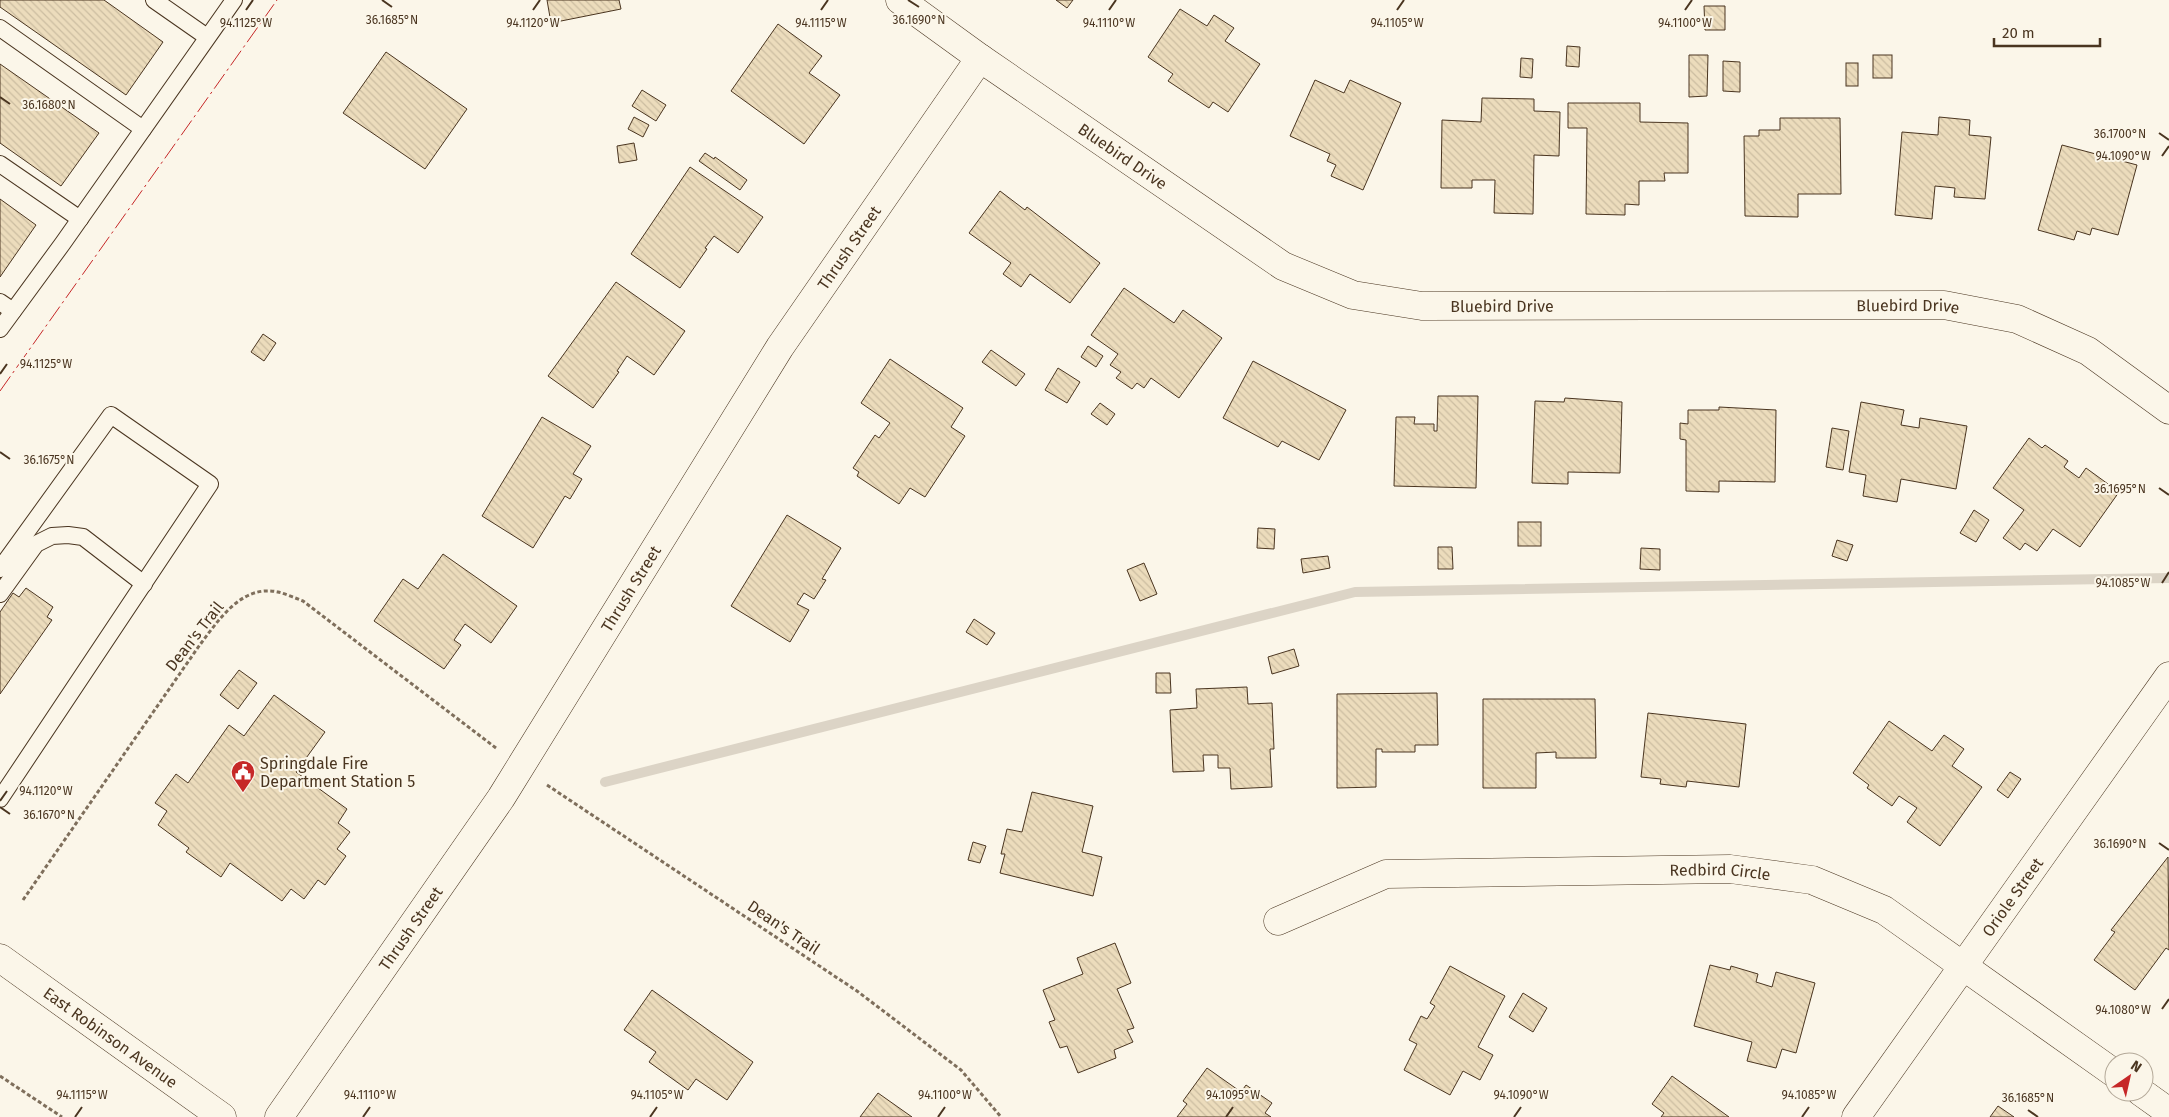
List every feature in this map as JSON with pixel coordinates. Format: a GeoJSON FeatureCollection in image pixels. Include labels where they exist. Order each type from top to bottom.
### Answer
{"type":"FeatureCollection","features":[{"type":"Feature","properties":{"kind":"main road","name":"Bluebird Drive"},"geometry":{"type":"LineString","coordinates":[[900,0],[980,58],[1283,266],[1353,295],[1422,306],[1944,306],[2017,319],[2088,351],[2169,410]]}},
{"type":"Feature","properties":{"kind":"main road","name":"Thrush Street"},"geometry":{"type":"LineString","coordinates":[[278,1117],[501,798],[780,347],[980,58]]}},
{"type":"Feature","properties":{"kind":"main road","name":"Oriole Street"},"geometry":{"type":"LineString","coordinates":[[1856,1117],[2169,676]]}},
{"type":"Feature","properties":{"kind":"main road","name":"Redbird Circle"},"geometry":{"type":"LineString","coordinates":[[1278,921],[1386,874],[1730,869],[1812,880],[1884,910],[2104,1066]]}},
{"type":"Feature","properties":{"kind":"main road","name":"East Robinson Avenue"},"geometry":{"type":"LineString","coordinates":[[0,958],[222,1117]]}},
{"type":"Feature","properties":{"kind":"main road"},"geometry":{"type":"LineString","coordinates":[[2154,1101],[2169,1112]]}},
{"type":"Feature","properties":{"kind":"lane"},"geometry":{"type":"LineString","coordinates":[[154,0],[207,38]]}},
{"type":"Feature","properties":{"kind":"lane"},"geometry":{"type":"LineString","coordinates":[[0,328],[6,307],[80,219],[234,0]]}},
{"type":"Feature","properties":{"kind":"lane"},"geometry":{"type":"LineString","coordinates":[[0,28],[143,129]]}},
{"type":"Feature","properties":{"kind":"lane"},"geometry":{"type":"LineString","coordinates":[[0,164],[80,219]]}},
{"type":"Feature","properties":{"kind":"lane"},"geometry":{"type":"LineString","coordinates":[[0,570],[111,415],[210,484],[1,795]]}},
{"type":"Feature","properties":{"kind":"lane"},"geometry":{"type":"LineString","coordinates":[[0,594],[36,544],[52,536],[68,535],[83,537],[144,584]]}},
{"type":"Feature","properties":{"kind":"path","name":"Dean's Trail"},"geometry":{"type":"LineString","coordinates":[[23,900],[199,646],[222,616],[241,599],[253,592],[279,592],[303,601],[502,752]]}},
{"type":"Feature","properties":{"kind":"path","name":"Dean's Trail"},"geometry":{"type":"LineString","coordinates":[[545,784],[857,991],[961,1070],[1001,1117]]}},
{"type":"Feature","properties":{"kind":"path"},"geometry":{"type":"LineString","coordinates":[[0,1076],[62,1117]]}},
{"type":"Feature","properties":{"kind":"building"},"geometry":{"type":"Polygon","coordinates":[[[0,0],[104,0],[163,42],[126,95],[0,7],[0,0]]]}},
{"type":"Feature","properties":{"kind":"building"},"geometry":{"type":"Polygon","coordinates":[[[547,0],[619,0],[621,9],[551,23],[547,0]]]}},
{"type":"Feature","properties":{"kind":"building"},"geometry":{"type":"Polygon","coordinates":[[[1056,0],[1073,0],[1067,8],[1056,0]]]}},
{"type":"Feature","properties":{"kind":"building"},"geometry":{"type":"Polygon","coordinates":[[[1704,6],[1725,6],[1725,30],[1705,30],[1704,6]]]}},
{"type":"Feature","properties":{"kind":"building"},"geometry":{"type":"Polygon","coordinates":[[[1180,9],[1207,26],[1214,15],[1234,28],[1225,41],[1260,64],[1228,112],[1213,102],[1209,108],[1168,81],[1173,74],[1148,57],[1180,9]]]}},
{"type":"Feature","properties":{"kind":"building"},"geometry":{"type":"Polygon","coordinates":[[[778,24],[822,56],[809,73],[840,95],[804,144],[731,91],[778,24]]]}},
{"type":"Feature","properties":{"kind":"building"},"geometry":{"type":"Polygon","coordinates":[[[1567,46],[1580,47],[1579,67],[1566,66],[1567,46]]]}},
{"type":"Feature","properties":{"kind":"building"},"geometry":{"type":"Polygon","coordinates":[[[386,52],[467,109],[425,169],[343,113],[386,52]]]}},
{"type":"Feature","properties":{"kind":"building"},"geometry":{"type":"Polygon","coordinates":[[[1689,55],[1708,55],[1707,96],[1689,97],[1689,55]]]}},
{"type":"Feature","properties":{"kind":"building"},"geometry":{"type":"Polygon","coordinates":[[[1873,55],[1892,55],[1892,78],[1873,78],[1873,55]]]}},
{"type":"Feature","properties":{"kind":"building"},"geometry":{"type":"Polygon","coordinates":[[[1521,58],[1533,59],[1532,78],[1520,77],[1521,58]]]}},
{"type":"Feature","properties":{"kind":"building"},"geometry":{"type":"Polygon","coordinates":[[[1723,61],[1740,62],[1740,92],[1723,91],[1723,61]]]}},
{"type":"Feature","properties":{"kind":"building"},"geometry":{"type":"Polygon","coordinates":[[[1846,63],[1858,63],[1858,86],[1846,86],[1846,63]]]}},
{"type":"Feature","properties":{"kind":"building"},"geometry":{"type":"Polygon","coordinates":[[[0,64],[99,133],[61,186],[0,143],[0,64]]]}},
{"type":"Feature","properties":{"kind":"building"},"geometry":{"type":"Polygon","coordinates":[[[1315,80],[1344,93],[1350,80],[1401,103],[1363,190],[1331,176],[1336,165],[1327,161],[1330,154],[1290,136],[1315,80]]]}},
{"type":"Feature","properties":{"kind":"building"},"geometry":{"type":"Polygon","coordinates":[[[642,90],[666,105],[656,121],[632,106],[642,90]]]}},
{"type":"Feature","properties":{"kind":"building"},"geometry":{"type":"Polygon","coordinates":[[[1482,98],[1534,99],[1534,111],[1560,112],[1559,156],[1534,155],[1533,214],[1494,213],[1495,180],[1472,180],[1472,188],[1441,188],[1442,120],[1481,122],[1482,98]]]}},
{"type":"Feature","properties":{"kind":"building"},"geometry":{"type":"Polygon","coordinates":[[[1568,103],[1640,103],[1640,122],[1688,123],[1688,173],[1664,173],[1665,181],[1639,181],[1639,205],[1625,204],[1625,215],[1586,214],[1587,128],[1568,128],[1568,103]]]}},
{"type":"Feature","properties":{"kind":"building"},"geometry":{"type":"Polygon","coordinates":[[[634,117],[649,125],[643,137],[628,129],[634,117]]]}},
{"type":"Feature","properties":{"kind":"building"},"geometry":{"type":"Polygon","coordinates":[[[1939,117],[1970,120],[1969,135],[1991,137],[1985,199],[1954,197],[1955,188],[1935,186],[1932,219],[1895,215],[1902,132],[1938,135],[1939,117]]]}},
{"type":"Feature","properties":{"kind":"building"},"geometry":{"type":"Polygon","coordinates":[[[1780,118],[1840,118],[1841,194],[1798,194],[1798,217],[1745,216],[1744,136],[1759,136],[1759,130],[1780,130],[1780,118]]]}},
{"type":"Feature","properties":{"kind":"building"},"geometry":{"type":"Polygon","coordinates":[[[634,143],[637,160],[619,163],[617,146],[634,143]]]}},
{"type":"Feature","properties":{"kind":"building"},"geometry":{"type":"Polygon","coordinates":[[[2062,145],[2137,165],[2118,235],[2092,228],[2090,235],[2077,231],[2074,240],[2038,230],[2062,145]]]}},
{"type":"Feature","properties":{"kind":"building"},"geometry":{"type":"Polygon","coordinates":[[[705,153],[714,159],[715,157],[747,180],[740,190],[699,161],[705,153]]]}},
{"type":"Feature","properties":{"kind":"building"},"geometry":{"type":"Polygon","coordinates":[[[690,167],[763,217],[738,253],[714,236],[680,288],[631,254],[690,167]]]}},
{"type":"Feature","properties":{"kind":"building"},"geometry":{"type":"Polygon","coordinates":[[[1000,191],[1025,210],[1027,207],[1100,263],[1070,303],[1030,274],[1021,287],[1003,274],[1011,263],[969,233],[1000,191]]]}},
{"type":"Feature","properties":{"kind":"building"},"geometry":{"type":"Polygon","coordinates":[[[0,199],[36,225],[0,277],[0,199]]]}},
{"type":"Feature","properties":{"kind":"building"},"geometry":{"type":"Polygon","coordinates":[[[616,282],[685,331],[654,375],[627,356],[617,371],[619,372],[593,408],[548,376],[616,282]]]}},
{"type":"Feature","properties":{"kind":"building"},"geometry":{"type":"Polygon","coordinates":[[[1124,288],[1174,323],[1183,310],[1222,338],[1179,398],[1151,378],[1144,388],[1137,383],[1132,389],[1116,378],[1121,372],[1110,365],[1118,354],[1091,335],[1124,288]]]}},
{"type":"Feature","properties":{"kind":"building"},"geometry":{"type":"Polygon","coordinates":[[[263,334],[276,343],[264,361],[251,352],[263,334]]]}},
{"type":"Feature","properties":{"kind":"building"},"geometry":{"type":"Polygon","coordinates":[[[1088,346],[1103,356],[1096,367],[1081,357],[1088,346]]]}},
{"type":"Feature","properties":{"kind":"building"},"geometry":{"type":"Polygon","coordinates":[[[991,350],[1025,374],[1016,386],[982,362],[991,350]]]}},
{"type":"Feature","properties":{"kind":"building"},"geometry":{"type":"Polygon","coordinates":[[[890,359],[963,408],[951,427],[965,436],[925,497],[910,488],[899,504],[857,476],[859,472],[853,468],[875,435],[879,438],[890,423],[861,403],[890,359]]]}},
{"type":"Feature","properties":{"kind":"building"},"geometry":{"type":"Polygon","coordinates":[[[1253,361],[1346,410],[1319,460],[1282,441],[1278,447],[1223,418],[1253,361]]]}},
{"type":"Feature","properties":{"kind":"building"},"geometry":{"type":"Polygon","coordinates":[[[1058,368],[1080,382],[1067,403],[1045,390],[1058,368]]]}},
{"type":"Feature","properties":{"kind":"building"},"geometry":{"type":"Polygon","coordinates":[[[1438,396],[1478,396],[1476,488],[1394,486],[1396,417],[1415,417],[1414,424],[1434,424],[1434,431],[1437,431],[1438,396]]]}},
{"type":"Feature","properties":{"kind":"building"},"geometry":{"type":"Polygon","coordinates":[[[1565,398],[1622,402],[1620,473],[1568,472],[1568,484],[1532,483],[1535,401],[1564,402],[1565,398]]]}},
{"type":"Feature","properties":{"kind":"building"},"geometry":{"type":"Polygon","coordinates":[[[1861,402],[1904,410],[1901,425],[1919,428],[1920,418],[1967,426],[1956,489],[1901,479],[1897,502],[1863,496],[1866,475],[1849,472],[1861,402]]]}},
{"type":"Feature","properties":{"kind":"building"},"geometry":{"type":"Polygon","coordinates":[[[1100,403],[1115,414],[1107,425],[1091,414],[1100,403]]]}},
{"type":"Feature","properties":{"kind":"building"},"geometry":{"type":"Polygon","coordinates":[[[1719,407],[1776,410],[1775,482],[1719,481],[1719,492],[1686,491],[1686,440],[1680,439],[1680,423],[1688,424],[1688,410],[1719,410],[1719,407]]]}},
{"type":"Feature","properties":{"kind":"building"},"geometry":{"type":"Polygon","coordinates":[[[542,417],[591,446],[573,474],[582,479],[570,499],[565,496],[533,548],[482,516],[542,417]]]}},
{"type":"Feature","properties":{"kind":"building"},"geometry":{"type":"Polygon","coordinates":[[[1832,428],[1849,431],[1843,470],[1826,467],[1832,428]]]}},
{"type":"Feature","properties":{"kind":"building"},"geometry":{"type":"Polygon","coordinates":[[[2029,438],[2042,448],[2045,445],[2068,461],[2064,467],[2079,478],[2086,468],[2119,492],[2080,547],[2053,529],[2037,551],[2025,543],[2020,550],[2003,538],[2024,510],[1993,488],[2029,438]]]}},
{"type":"Feature","properties":{"kind":"building"},"geometry":{"type":"Polygon","coordinates":[[[1974,510],[1989,520],[1976,542],[1960,533],[1974,510]]]}},
{"type":"Feature","properties":{"kind":"building"},"geometry":{"type":"Polygon","coordinates":[[[787,515],[841,548],[822,579],[826,580],[814,599],[804,593],[797,604],[809,610],[790,642],[731,606],[787,515]]]}},
{"type":"Feature","properties":{"kind":"building"},"geometry":{"type":"Polygon","coordinates":[[[1518,522],[1541,522],[1541,546],[1518,546],[1518,522]]]}},
{"type":"Feature","properties":{"kind":"building"},"geometry":{"type":"Polygon","coordinates":[[[1258,528],[1275,529],[1274,549],[1257,548],[1258,528]]]}},
{"type":"Feature","properties":{"kind":"building"},"geometry":{"type":"Polygon","coordinates":[[[1837,540],[1853,545],[1847,561],[1832,556],[1837,540]]]}},
{"type":"Feature","properties":{"kind":"building"},"geometry":{"type":"Polygon","coordinates":[[[1438,547],[1452,547],[1453,569],[1438,569],[1438,547]]]}},
{"type":"Feature","properties":{"kind":"building"},"geometry":{"type":"Polygon","coordinates":[[[1641,548],[1660,549],[1660,570],[1640,569],[1641,548]]]}},
{"type":"Feature","properties":{"kind":"building"},"geometry":{"type":"Polygon","coordinates":[[[443,554],[517,606],[491,643],[465,624],[454,640],[461,645],[444,669],[374,621],[403,579],[418,589],[443,554]]]}},
{"type":"Feature","properties":{"kind":"building"},"geometry":{"type":"Polygon","coordinates":[[[1328,556],[1330,568],[1303,573],[1301,559],[1328,556]]]}},
{"type":"Feature","properties":{"kind":"building"},"geometry":{"type":"Polygon","coordinates":[[[1144,563],[1157,594],[1140,601],[1127,570],[1144,563]]]}},
{"type":"Feature","properties":{"kind":"building"},"geometry":{"type":"Polygon","coordinates":[[[26,588],[53,607],[47,617],[52,620],[0,694],[0,612],[13,593],[19,597],[26,588]]]}},
{"type":"Feature","properties":{"kind":"building"},"geometry":{"type":"Polygon","coordinates":[[[974,619],[995,633],[987,645],[966,632],[974,619]]]}},
{"type":"Feature","properties":{"kind":"building"},"geometry":{"type":"Polygon","coordinates":[[[1294,649],[1299,666],[1272,674],[1268,657],[1294,649]]]}},
{"type":"Feature","properties":{"kind":"building"},"geometry":{"type":"Polygon","coordinates":[[[239,670],[257,683],[238,709],[220,695],[239,670]]]}},
{"type":"Feature","properties":{"kind":"building"},"geometry":{"type":"Polygon","coordinates":[[[1156,673],[1170,673],[1171,693],[1156,693],[1156,673]]]}},
{"type":"Feature","properties":{"kind":"building"},"geometry":{"type":"Polygon","coordinates":[[[1247,687],[1248,704],[1272,703],[1274,749],[1270,749],[1272,787],[1231,789],[1230,768],[1218,768],[1218,755],[1203,755],[1204,771],[1173,772],[1170,710],[1197,708],[1196,689],[1247,687]]]}},
{"type":"Feature","properties":{"kind":"building"},"geometry":{"type":"Polygon","coordinates":[[[1437,693],[1438,745],[1415,745],[1415,752],[1382,752],[1382,749],[1376,749],[1376,787],[1337,788],[1337,694],[1437,693]]]}},
{"type":"Feature","properties":{"kind":"building","name":"Springdale Fire Department Station 5"},"geometry":{"type":"Polygon","coordinates":[[[274,695],[325,732],[296,772],[347,809],[338,823],[350,832],[337,849],[346,856],[325,885],[318,880],[304,899],[291,889],[282,901],[230,863],[221,877],[186,852],[189,848],[158,825],[167,811],[155,803],[176,774],[188,783],[229,725],[244,736],[274,695]]]}},
{"type":"Feature","properties":{"kind":"building"},"geometry":{"type":"Polygon","coordinates":[[[1483,699],[1595,699],[1596,758],[1556,758],[1556,752],[1536,753],[1536,788],[1483,788],[1483,699]]]}},
{"type":"Feature","properties":{"kind":"building"},"geometry":{"type":"Polygon","coordinates":[[[1648,713],[1746,724],[1739,787],[1687,781],[1686,787],[1660,784],[1661,779],[1641,777],[1648,713]]]}},
{"type":"Feature","properties":{"kind":"building"},"geometry":{"type":"Polygon","coordinates":[[[1889,721],[1932,751],[1944,735],[1964,749],[1952,766],[1982,787],[1940,846],[1907,822],[1917,808],[1899,796],[1892,806],[1867,788],[1869,785],[1853,773],[1889,721]]]}},
{"type":"Feature","properties":{"kind":"building"},"geometry":{"type":"Polygon","coordinates":[[[2010,772],[2021,779],[2008,798],[1997,790],[2010,772]]]}},
{"type":"Feature","properties":{"kind":"building"},"geometry":{"type":"Polygon","coordinates":[[[1032,792],[1093,806],[1082,852],[1102,857],[1093,896],[1000,873],[1005,854],[1001,854],[1007,829],[1022,832],[1032,792]]]}},
{"type":"Feature","properties":{"kind":"building"},"geometry":{"type":"Polygon","coordinates":[[[973,842],[986,846],[980,863],[968,860],[973,842]]]}},
{"type":"Feature","properties":{"kind":"building"},"geometry":{"type":"Polygon","coordinates":[[[2168,857],[2169,950],[2166,948],[2135,990],[2094,960],[2115,932],[2111,930],[2168,857]]]}},
{"type":"Feature","properties":{"kind":"building"},"geometry":{"type":"Polygon","coordinates":[[[1115,943],[1131,983],[1117,989],[1134,1028],[1127,1030],[1133,1042],[1114,1050],[1116,1058],[1078,1073],[1067,1046],[1060,1048],[1049,1022],[1055,1020],[1043,990],[1083,974],[1077,958],[1115,943]]]}},
{"type":"Feature","properties":{"kind":"building"},"geometry":{"type":"Polygon","coordinates":[[[1710,965],[1730,970],[1731,966],[1758,974],[1756,982],[1772,987],[1776,972],[1815,983],[1796,1053],[1782,1049],[1776,1068],[1747,1061],[1752,1042],[1694,1026],[1710,965]]]}},
{"type":"Feature","properties":{"kind":"building"},"geometry":{"type":"Polygon","coordinates":[[[1450,966],[1505,996],[1478,1047],[1493,1055],[1480,1080],[1463,1071],[1450,1095],[1404,1070],[1417,1044],[1409,1040],[1421,1016],[1427,1019],[1435,1006],[1430,1003],[1450,966]]]}},
{"type":"Feature","properties":{"kind":"building"},"geometry":{"type":"Polygon","coordinates":[[[652,990],[753,1062],[727,1100],[696,1079],[688,1090],[649,1062],[656,1052],[624,1030],[652,990]]]}},
{"type":"Feature","properties":{"kind":"building"},"geometry":{"type":"Polygon","coordinates":[[[1523,993],[1547,1008],[1533,1032],[1509,1017],[1523,993]]]}},
{"type":"Feature","properties":{"kind":"building"},"geometry":{"type":"Polygon","coordinates":[[[1207,1068],[1241,1092],[1246,1085],[1272,1103],[1265,1113],[1271,1117],[1177,1117],[1187,1104],[1183,1101],[1207,1068]]]}},
{"type":"Feature","properties":{"kind":"building"},"geometry":{"type":"Polygon","coordinates":[[[1672,1076],[1729,1117],[1661,1117],[1664,1113],[1652,1104],[1672,1076]]]}},
{"type":"Feature","properties":{"kind":"building"},"geometry":{"type":"Polygon","coordinates":[[[878,1093],[912,1117],[860,1117],[878,1093]]]}},
{"type":"Feature","properties":{"kind":"building"},"geometry":{"type":"Polygon","coordinates":[[[1998,1106],[2014,1117],[1990,1117],[1998,1106]]]}},
{"type":"Feature","properties":{"kind":"waterway"},"geometry":{"type":"LineString","coordinates":[[605,782],[1355,592],[2169,578]]}},
{"type":"Feature","properties":{"kind":"power"},"geometry":{"type":"LineString","coordinates":[[0,391],[277,0]]}},
{"type":"Feature","properties":{"kind":"place","name":"Springdale Fire Department Station 5"},"geometry":{"type":"Point","coordinates":[243,793]}}]}
